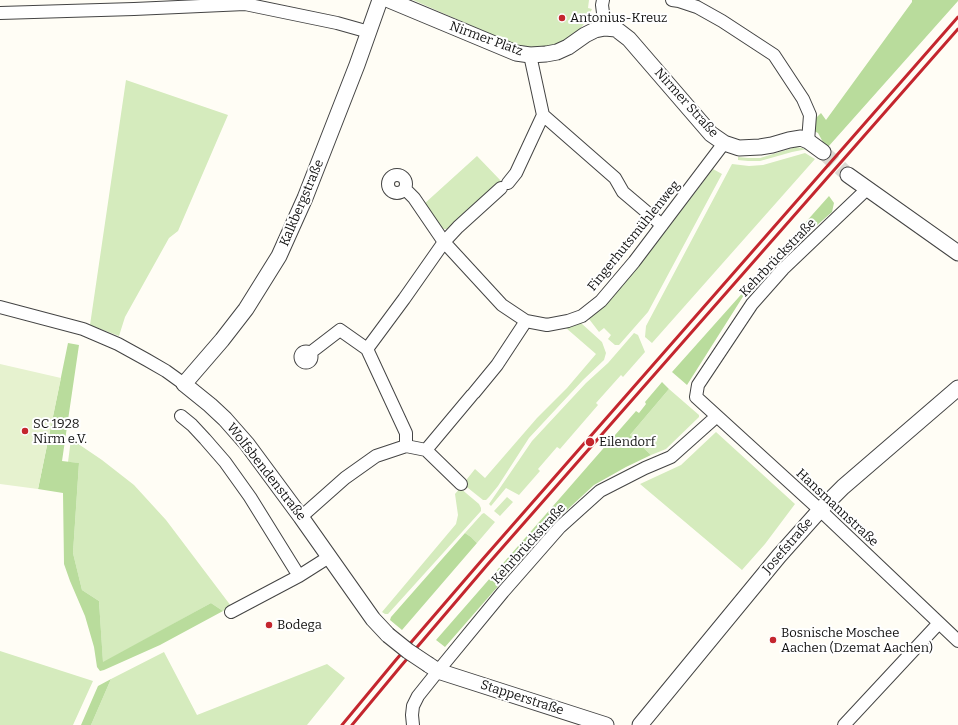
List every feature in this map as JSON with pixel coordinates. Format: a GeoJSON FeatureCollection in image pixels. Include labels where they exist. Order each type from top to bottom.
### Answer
{"type":"FeatureCollection","features":[{"type":"Feature","properties":{"kind":"street","name":"Kalkbergstraße"},"geometry":{"type":"LineString","coordinates":[[184,384],[222,340],[246,309],[279,256],[305,198],[357,65],[380,0]]}},
{"type":"Feature","properties":{"kind":"street","name":"Nirmer Platz"},"geometry":{"type":"LineString","coordinates":[[389,0],[516,53],[530,55],[556,52],[568,47],[595,30],[605,28]]}},
{"type":"Feature","properties":{"kind":"street"},"geometry":{"type":"LineString","coordinates":[[603,0],[602,5],[605,28]]}},
{"type":"Feature","properties":{"kind":"street"},"geometry":{"type":"LineString","coordinates":[[672,0],[697,7],[722,21],[774,55],[803,99],[810,115],[808,141],[823,152]]}},
{"type":"Feature","properties":{"kind":"street"},"geometry":{"type":"LineString","coordinates":[[0,13],[244,4],[337,23],[369,32]]}},
{"type":"Feature","properties":{"kind":"street","name":"Nirmer Straße"},"geometry":{"type":"LineString","coordinates":[[605,28],[616,30],[629,39],[711,134],[724,143],[739,148],[749,148],[772,145],[801,138],[808,141]]}},
{"type":"Feature","properties":{"kind":"street"},"geometry":{"type":"LineString","coordinates":[[530,55],[543,115],[615,178],[623,192],[662,225]]}},
{"type":"Feature","properties":{"kind":"street"},"geometry":{"type":"LineString","coordinates":[[367,350],[444,242],[516,173],[543,115]]}},
{"type":"Feature","properties":{"kind":"street","name":"Fingerhutsmühlenweg"},"geometry":{"type":"LineString","coordinates":[[405,189],[414,198],[444,242],[502,305],[526,321],[547,325],[568,321],[582,316],[601,301],[634,262],[724,143]]}},
{"type":"Feature","properties":{"kind":"street"},"geometry":{"type":"LineString","coordinates":[[848,175],[958,252]]}},
{"type":"Feature","properties":{"kind":"street","name":"Kehrbrückstraße"},"geometry":{"type":"LineString","coordinates":[[696,397],[698,385],[752,304],[783,269],[867,189]]}},
{"type":"Feature","properties":{"kind":"street","name":"Wolfsbendenstraße"},"geometry":{"type":"LineString","coordinates":[[0,307],[84,329],[118,344],[166,371],[210,405],[247,444],[373,619],[388,635],[433,668]]}},
{"type":"Feature","properties":{"kind":"street"},"geometry":{"type":"LineString","coordinates":[[426,450],[497,365],[526,321]]}},
{"type":"Feature","properties":{"kind":"street"},"geometry":{"type":"LineString","coordinates":[[310,353],[340,330],[367,350],[406,433],[406,446]]}},
{"type":"Feature","properties":{"kind":"street","name":"Josefstraße"},"geometry":{"type":"LineString","coordinates":[[640,725],[779,556],[820,510],[843,487],[958,388]]}},
{"type":"Feature","properties":{"kind":"street","name":"Hansmannstraße"},"geometry":{"type":"LineString","coordinates":[[696,397],[820,510],[958,641]]}},
{"type":"Feature","properties":{"kind":"street","name":"Wolfsbendenstraße"},"geometry":{"type":"LineString","coordinates":[[181,416],[205,439],[229,468],[250,497],[299,576]]}},
{"type":"Feature","properties":{"kind":"street","name":"Kehrbrückstraße"},"geometry":{"type":"LineString","coordinates":[[413,725],[413,706],[433,668],[560,527],[600,491],[645,468],[671,457],[717,416]]}},
{"type":"Feature","properties":{"kind":"street"},"geometry":{"type":"LineString","coordinates":[[301,517],[345,478],[376,456],[406,446],[426,450],[461,484]]}},
{"type":"Feature","properties":{"kind":"street"},"geometry":{"type":"LineString","coordinates":[[231,612],[299,576],[329,557]]}},
{"type":"Feature","properties":{"kind":"street"},"geometry":{"type":"LineString","coordinates":[[844,725],[939,623]]}},
{"type":"Feature","properties":{"kind":"street","name":"Stapperstraße"},"geometry":{"type":"LineString","coordinates":[[433,668],[606,725]]}},
{"type":"Feature","properties":{"kind":"green space"},"geometry":{"type":"Polygon","coordinates":[[[413,0],[589,0],[588,8],[592,9],[587,20],[580,29],[565,40],[544,47],[531,47],[518,46],[413,0]]]}},
{"type":"Feature","properties":{"kind":"green space"},"geometry":{"type":"Polygon","coordinates":[[[912,0],[958,1],[828,147],[824,144],[818,133],[814,131],[814,122],[821,113],[826,120],[912,0]]]}},
{"type":"Feature","properties":{"kind":"green space"},"geometry":{"type":"Polygon","coordinates":[[[126,80],[228,115],[178,231],[169,238],[125,317],[119,336],[90,325],[126,80]]]}},
{"type":"Feature","properties":{"kind":"green space"},"geometry":{"type":"Polygon","coordinates":[[[796,147],[807,149],[760,161],[738,160],[738,157],[760,158],[796,147]]]}},
{"type":"Feature","properties":{"kind":"green space"},"geometry":{"type":"Polygon","coordinates":[[[805,153],[815,159],[652,343],[645,337],[646,326],[732,164],[749,166],[763,165],[805,153]]]}},
{"type":"Feature","properties":{"kind":"green space"},"geometry":{"type":"Polygon","coordinates":[[[477,156],[502,182],[450,229],[442,229],[424,204],[477,156]]]}},
{"type":"Feature","properties":{"kind":"green space"},"geometry":{"type":"Polygon","coordinates":[[[713,169],[722,174],[648,312],[619,345],[615,345],[608,339],[611,335],[604,328],[599,332],[589,319],[605,305],[639,266],[713,169]]]}},
{"type":"Feature","properties":{"kind":"green space"},"geometry":{"type":"Polygon","coordinates":[[[829,196],[834,203],[832,212],[774,263],[744,295],[687,385],[672,372],[829,196]]]}},
{"type":"Feature","properties":{"kind":"green space"},"geometry":{"type":"Polygon","coordinates":[[[581,323],[602,342],[606,353],[604,360],[583,380],[529,438],[498,486],[486,500],[483,500],[463,484],[475,469],[485,478],[537,418],[567,388],[596,354],[566,328],[581,323]]]}},
{"type":"Feature","properties":{"kind":"green space"},"geometry":{"type":"Polygon","coordinates":[[[634,333],[638,335],[645,352],[623,377],[621,375],[596,403],[598,405],[560,449],[557,447],[538,469],[540,471],[519,495],[506,488],[491,506],[489,504],[532,441],[586,383],[608,363],[634,333]]]}},
{"type":"Feature","properties":{"kind":"green space"},"geometry":{"type":"Polygon","coordinates":[[[68,343],[79,345],[62,461],[79,463],[73,553],[82,590],[99,601],[103,662],[211,603],[223,611],[160,645],[100,671],[97,667],[94,647],[85,616],[64,564],[63,493],[38,489],[68,343]]]}},
{"type":"Feature","properties":{"kind":"green space","name":"SC 1928 Nirm e.V."},"geometry":{"type":"Polygon","coordinates":[[[0,364],[61,378],[38,489],[0,484],[0,364]]]}},
{"type":"Feature","properties":{"kind":"green space"},"geometry":{"type":"Polygon","coordinates":[[[662,382],[669,389],[630,435],[651,455],[594,485],[554,522],[445,647],[436,640],[636,411],[639,413],[646,404],[645,402],[662,382]]]}},
{"type":"Feature","properties":{"kind":"green space"},"geometry":{"type":"Polygon","coordinates":[[[669,389],[699,415],[699,417],[666,449],[651,455],[630,435],[669,389]]]}},
{"type":"Feature","properties":{"kind":"green space"},"geometry":{"type":"Polygon","coordinates":[[[716,432],[795,504],[765,544],[742,570],[640,484],[681,465],[716,432]]]}},
{"type":"Feature","properties":{"kind":"green space"},"geometry":{"type":"Polygon","coordinates":[[[71,439],[102,460],[134,485],[166,520],[231,606],[223,611],[211,603],[103,663],[99,601],[82,590],[73,553],[79,463],[68,462],[71,439]]]}},
{"type":"Feature","properties":{"kind":"green space"},"geometry":{"type":"Polygon","coordinates":[[[460,488],[479,504],[481,511],[388,614],[385,614],[382,612],[456,524],[458,515],[455,494],[460,488]]]}},
{"type":"Feature","properties":{"kind":"green space"},"geometry":{"type":"Polygon","coordinates":[[[507,497],[513,502],[500,516],[494,511],[507,497]]]}},
{"type":"Feature","properties":{"kind":"green space"},"geometry":{"type":"Polygon","coordinates":[[[484,513],[495,522],[477,543],[465,533],[484,513]]]}},
{"type":"Feature","properties":{"kind":"green space"},"geometry":{"type":"Polygon","coordinates":[[[465,533],[477,543],[402,630],[390,620],[391,617],[465,533]]]}},
{"type":"Feature","properties":{"kind":"green space"},"geometry":{"type":"Polygon","coordinates":[[[0,651],[93,681],[73,725],[0,725],[0,651]]]}},
{"type":"Feature","properties":{"kind":"green space"},"geometry":{"type":"Polygon","coordinates":[[[164,652],[197,715],[327,664],[345,678],[307,725],[91,725],[111,679],[164,652]]]}},
{"type":"Feature","properties":{"kind":"green space"},"geometry":{"type":"Polygon","coordinates":[[[111,679],[91,725],[81,725],[98,686],[111,679]]]}},
{"type":"Feature","properties":{"kind":"tunnel"},"geometry":{"type":"LineString","coordinates":[[823,152],[848,175]]}},
{"type":"Feature","properties":{"kind":"railway"},"geometry":{"type":"LineString","coordinates":[[342,725],[482,560],[958,17]]}},
{"type":"Feature","properties":{"kind":"railway"},"geometry":{"type":"LineString","coordinates":[[352,725],[488,564],[958,29]]}},
{"type":"Feature","properties":{"kind":"place","name":"Antonius-Kreuz"},"geometry":{"type":"Point","coordinates":[562,18]}},
{"type":"Feature","properties":{"kind":"place","name":"SC 1928 Nirm e.V."},"geometry":{"type":"Point","coordinates":[25,431]}},
{"type":"Feature","properties":{"kind":"place","name":"Eilendorf"},"geometry":{"type":"Point","coordinates":[590,442]}},
{"type":"Feature","properties":{"kind":"place","name":"Bodega"},"geometry":{"type":"Point","coordinates":[269,625]}},
{"type":"Feature","properties":{"kind":"place","name":"Bosnische Moschee Aachen (Dzemat Aachen)"},"geometry":{"type":"Point","coordinates":[773,640]}}]}
